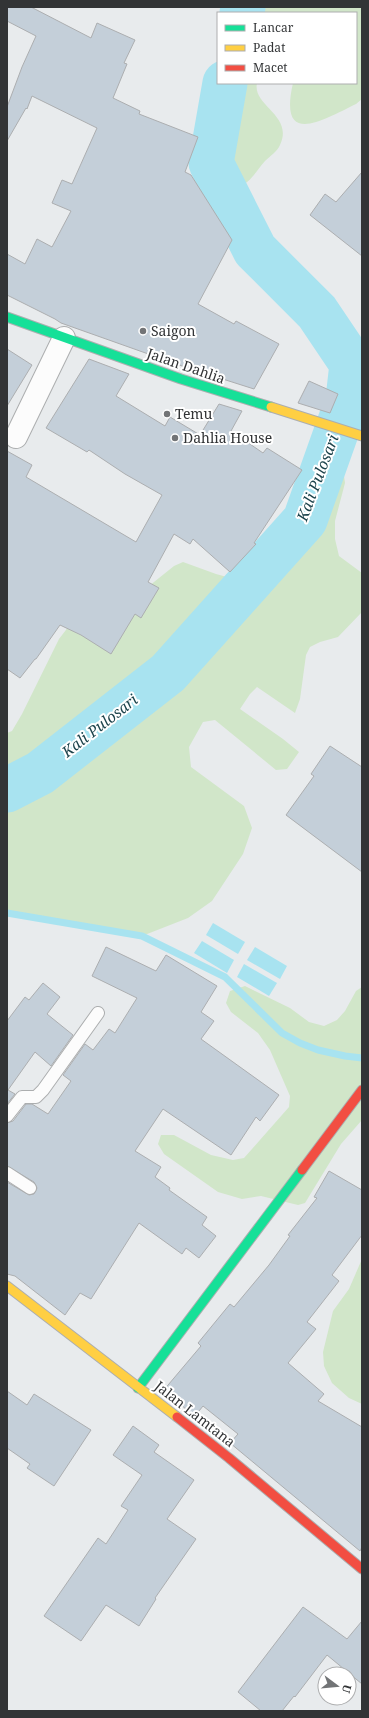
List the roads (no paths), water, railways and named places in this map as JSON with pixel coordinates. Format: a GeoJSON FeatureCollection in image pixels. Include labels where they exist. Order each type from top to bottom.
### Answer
{"type":"FeatureCollection","features":[{"type":"Feature","properties":{"kind":"street","name":"Jalan Dahlia"},"geometry":{"type":"LineString","coordinates":[[7,317],[181,379],[319,423],[356,432]]}},
{"type":"Feature","properties":{"kind":"street"},"geometry":{"type":"LineString","coordinates":[[16,437],[64,338]]}},
{"type":"Feature","properties":{"kind":"street"},"geometry":{"type":"LineString","coordinates":[[138,1388],[362,1090]]}},
{"type":"Feature","properties":{"kind":"street","name":"Jalan Lamtana"},"geometry":{"type":"LineString","coordinates":[[7,1286],[229,1458],[362,1569]]}},
{"type":"Feature","properties":{"kind":"lane"},"geometry":{"type":"LineString","coordinates":[[7,1116],[22,1097],[36,1097],[43,1090],[98,1013]]}},
{"type":"Feature","properties":{"kind":"lane"},"geometry":{"type":"LineString","coordinates":[[7,1173],[30,1188]]}},
{"type":"Feature","properties":{"kind":"water"},"geometry":{"type":"Polygon","coordinates":[[[213,923],[245,942],[238,954],[206,935],[213,923]]]}},
{"type":"Feature","properties":{"kind":"water"},"geometry":{"type":"Polygon","coordinates":[[[202,941],[234,960],[227,973],[194,953],[202,941]]]}},
{"type":"Feature","properties":{"kind":"water"},"geometry":{"type":"Polygon","coordinates":[[[255,947],[287,966],[280,979],[247,960],[255,947]]]}},
{"type":"Feature","properties":{"kind":"water"},"geometry":{"type":"Polygon","coordinates":[[[244,964],[277,983],[269,996],[237,977],[244,964]]]}},
{"type":"Feature","properties":{"kind":"waterway","name":"Kali Pulosari"},"geometry":{"type":"LineString","coordinates":[[242,12],[243,7]]}},
{"type":"Feature","properties":{"kind":"waterway","name":"Kali Pulosari"},"geometry":{"type":"LineString","coordinates":[[7,790],[40,773],[168,673],[305,520],[348,399],[352,364],[317,312],[255,250],[211,163],[225,84]]}},
{"type":"Feature","properties":{"kind":"waterway"},"geometry":{"type":"LineString","coordinates":[[7,913],[142,936],[225,977],[282,1033],[300,1043],[318,1050],[362,1058]]}},
{"type":"Feature","properties":{"kind":"place","name":"Saigon"},"geometry":{"type":"Point","coordinates":[143,331]}},
{"type":"Feature","properties":{"kind":"place","name":"Temu"},"geometry":{"type":"Point","coordinates":[167,414]}},
{"type":"Feature","properties":{"kind":"place","name":"Dahlia House"},"geometry":{"type":"Point","coordinates":[175,438]}}]}
